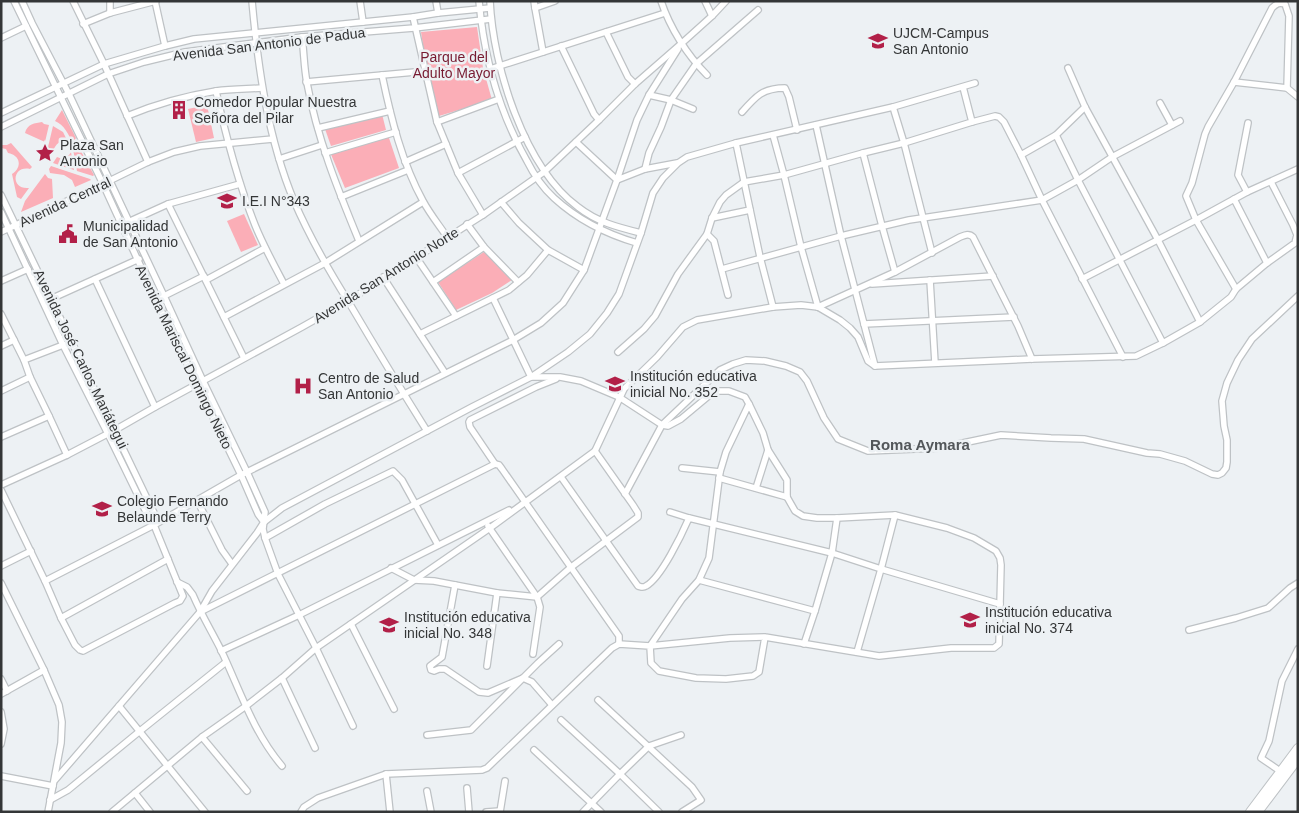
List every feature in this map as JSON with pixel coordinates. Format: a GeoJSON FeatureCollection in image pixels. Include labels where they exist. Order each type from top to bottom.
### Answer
{"type":"FeatureCollection","features":[{"type":"Feature","properties":{"kind":"main road"},"geometry":{"type":"LineString","coordinates":[[1250,812],[1298,748]]}},
{"type":"Feature","properties":{"kind":"main road"},"geometry":{"type":"LineString","coordinates":[[1258,812],[1298,759]]}},
{"type":"Feature","properties":{"kind":"street","name":"Avenida Mariscal Domingo Nieto"},"geometry":{"type":"LineString","coordinates":[[14,1],[103,184],[156,300],[247,472],[265,512],[265,538],[278,574],[353,726]]}},
{"type":"Feature","properties":{"kind":"street","name":"Avenida Mariscal Domingo Nieto"},"geometry":{"type":"LineString","coordinates":[[22,1],[69,94],[146,256],[258,514],[264,522]]}},
{"type":"Feature","properties":{"kind":"street"},"geometry":{"type":"LineString","coordinates":[[73,1],[148,162]]}},
{"type":"Feature","properties":{"kind":"street"},"geometry":{"type":"LineString","coordinates":[[110,1],[110,13]]}},
{"type":"Feature","properties":{"kind":"street"},"geometry":{"type":"LineString","coordinates":[[84,24],[134,4],[155,1],[165,46]]}},
{"type":"Feature","properties":{"kind":"street"},"geometry":{"type":"LineString","coordinates":[[252,1],[262,88],[273,139],[293,200],[325,263],[427,431]]}},
{"type":"Feature","properties":{"kind":"street"},"geometry":{"type":"LineString","coordinates":[[360,1],[363,22]]}},
{"type":"Feature","properties":{"kind":"street"},"geometry":{"type":"LineString","coordinates":[[436,1],[438,13]]}},
{"type":"Feature","properties":{"kind":"street"},"geometry":{"type":"LineString","coordinates":[[479,1],[480,20],[490,69],[499,99],[515,142],[536,177],[553,197],[574,214],[599,230],[637,243]]}},
{"type":"Feature","properties":{"kind":"street"},"geometry":{"type":"LineString","coordinates":[[534,1],[543,52]]}},
{"type":"Feature","properties":{"kind":"street"},"geometry":{"type":"LineString","coordinates":[[534,8],[555,1]]}},
{"type":"Feature","properties":{"kind":"street"},"geometry":{"type":"LineString","coordinates":[[661,1],[665,13],[682,43],[696,64],[708,75]]}},
{"type":"Feature","properties":{"kind":"street"},"geometry":{"type":"LineString","coordinates":[[705,1],[712,16]]}},
{"type":"Feature","properties":{"kind":"street","name":"Avenida San Antonio Norte"},"geometry":{"type":"LineString","coordinates":[[1,485],[108,434],[348,301],[483,215],[544,172],[635,84],[712,16],[726,1]]}},
{"type":"Feature","properties":{"kind":"street"},"geometry":{"type":"LineString","coordinates":[[1236,289],[1196,220],[1186,196],[1192,183],[1205,134],[1272,8],[1276,4],[1282,3],[1285,4],[1289,16],[1287,88]]}},
{"type":"Feature","properties":{"kind":"street"},"geometry":{"type":"LineString","coordinates":[[490,5],[500,66],[508,95],[525,137],[544,172],[559,190],[578,207],[602,222],[640,233]]}},
{"type":"Feature","properties":{"kind":"street","name":"Avenida San Antonio de Padua"},"geometry":{"type":"LineString","coordinates":[[1,113],[104,64],[194,39],[413,18],[438,13],[480,9],[490,5]]}},
{"type":"Feature","properties":{"kind":"street"},"geometry":{"type":"LineString","coordinates":[[645,169],[649,153],[671,100],[696,64],[758,10]]}},
{"type":"Feature","properties":{"kind":"street"},"geometry":{"type":"LineString","coordinates":[[490,69],[665,13]]}},
{"type":"Feature","properties":{"kind":"street"},"geometry":{"type":"LineString","coordinates":[[413,18],[437,122],[458,173],[483,215]]}},
{"type":"Feature","properties":{"kind":"street","name":"Avenida San Antonio de Padua"},"geometry":{"type":"LineString","coordinates":[[1,127],[108,74],[144,62],[185,52],[302,37],[414,28],[491,18]]}},
{"type":"Feature","properties":{"kind":"street"},"geometry":{"type":"LineString","coordinates":[[1,38],[26,26]]}},
{"type":"Feature","properties":{"kind":"street"},"geometry":{"type":"LineString","coordinates":[[606,32],[628,76],[635,84]]}},
{"type":"Feature","properties":{"kind":"street"},"geometry":{"type":"LineString","coordinates":[[302,37],[306,82],[322,145],[359,241]]}},
{"type":"Feature","properties":{"kind":"street"},"geometry":{"type":"LineString","coordinates":[[45,581],[154,525],[241,475],[513,340],[540,323],[563,303],[584,270],[637,120],[649,95],[682,43]]}},
{"type":"Feature","properties":{"kind":"street"},"geometry":{"type":"LineString","coordinates":[[561,46],[594,114],[599,120]]}},
{"type":"Feature","properties":{"kind":"street"},"geometry":{"type":"LineString","coordinates":[[1068,68],[1085,106],[1200,322]]}},
{"type":"Feature","properties":{"kind":"street"},"geometry":{"type":"LineString","coordinates":[[306,82],[426,71]]}},
{"type":"Feature","properties":{"kind":"street"},"geometry":{"type":"LineString","coordinates":[[382,75],[390,111],[408,170],[423,202],[447,237]]}},
{"type":"Feature","properties":{"kind":"street"},"geometry":{"type":"LineString","coordinates":[[1234,82],[1287,88],[1298,97]]}},
{"type":"Feature","properties":{"kind":"street"},"geometry":{"type":"LineString","coordinates":[[55,780],[200,612],[212,591],[264,522],[282,508],[531,377],[568,352],[590,334],[619,294],[653,193],[663,178],[678,163],[686,157],[893,107],[975,83]]}},
{"type":"Feature","properties":{"kind":"street"},"geometry":{"type":"LineString","coordinates":[[963,87],[972,122]]}},
{"type":"Feature","properties":{"kind":"street"},"geometry":{"type":"LineString","coordinates":[[127,116],[173,100],[216,91],[262,88]]}},
{"type":"Feature","properties":{"kind":"street"},"geometry":{"type":"LineString","coordinates":[[742,112],[758,94],[774,88],[785,88],[797,130]]}},
{"type":"Feature","properties":{"kind":"street"},"geometry":{"type":"LineString","coordinates":[[216,91],[240,184],[255,226],[284,284]]}},
{"type":"Feature","properties":{"kind":"street"},"geometry":{"type":"LineString","coordinates":[[649,95],[671,100],[692,109]]}},
{"type":"Feature","properties":{"kind":"street"},"geometry":{"type":"LineString","coordinates":[[437,122],[499,99]]}},
{"type":"Feature","properties":{"kind":"street"},"geometry":{"type":"LineString","coordinates":[[1160,103],[1172,125]]}},
{"type":"Feature","properties":{"kind":"street"},"geometry":{"type":"LineString","coordinates":[[1021,155],[1056,135],[1085,106]]}},
{"type":"Feature","properties":{"kind":"street"},"geometry":{"type":"LineString","coordinates":[[893,107],[932,253]]}},
{"type":"Feature","properties":{"kind":"street"},"geometry":{"type":"LineString","coordinates":[[318,128],[390,111]]}},
{"type":"Feature","properties":{"kind":"street"},"geometry":{"type":"LineString","coordinates":[[618,352],[644,329],[655,316],[678,274],[707,234],[720,202],[726,194],[744,182],[784,175],[995,116],[1004,122],[1042,200],[1124,357]]}},
{"type":"Feature","properties":{"kind":"street"},"geometry":{"type":"LineString","coordinates":[[722,269],[760,257],[882,226],[1042,200],[1078,180],[1112,157],[1180,121]]}},
{"type":"Feature","properties":{"kind":"street"},"geometry":{"type":"LineString","coordinates":[[1247,192],[1238,175],[1248,123]]}},
{"type":"Feature","properties":{"kind":"street"},"geometry":{"type":"LineString","coordinates":[[816,125],[841,236],[875,366]]}},
{"type":"Feature","properties":{"kind":"street"},"geometry":{"type":"LineString","coordinates":[[325,153],[396,132]]}},
{"type":"Feature","properties":{"kind":"street"},"geometry":{"type":"LineString","coordinates":[[773,135],[818,307]]}},
{"type":"Feature","properties":{"kind":"street"},"geometry":{"type":"LineString","coordinates":[[1056,135],[1163,343]]}},
{"type":"Feature","properties":{"kind":"street"},"geometry":{"type":"LineString","coordinates":[[458,173],[525,137]]}},
{"type":"Feature","properties":{"kind":"street","name":"Avenida Central"},"geometry":{"type":"LineString","coordinates":[[1,232],[148,162],[174,152],[228,142],[273,139]]}},
{"type":"Feature","properties":{"kind":"street"},"geometry":{"type":"LineString","coordinates":[[576,142],[617,180]]}},
{"type":"Feature","properties":{"kind":"street"},"geometry":{"type":"LineString","coordinates":[[405,162],[446,144]]}},
{"type":"Feature","properties":{"kind":"street"},"geometry":{"type":"LineString","coordinates":[[736,144],[772,306]]}},
{"type":"Feature","properties":{"kind":"street"},"geometry":{"type":"LineString","coordinates":[[279,159],[322,145]]}},
{"type":"Feature","properties":{"kind":"street"},"geometry":{"type":"LineString","coordinates":[[863,153],[895,272]]}},
{"type":"Feature","properties":{"kind":"street"},"geometry":{"type":"LineString","coordinates":[[617,180],[645,169],[678,163]]}},
{"type":"Feature","properties":{"kind":"street"},"geometry":{"type":"LineString","coordinates":[[1082,278],[1120,260],[1247,192],[1298,169]]}},
{"type":"Feature","properties":{"kind":"street"},"geometry":{"type":"LineString","coordinates":[[341,197],[408,170]]}},
{"type":"Feature","properties":{"kind":"street"},"geometry":{"type":"LineString","coordinates":[[112,812],[202,738],[282,678],[316,648],[490,528],[595,451],[624,389],[684,328],[697,320],[772,306],[801,305],[818,307],[850,328],[858,337],[868,361],[875,366],[1136,356],[1200,322],[1231,297],[1236,289],[1266,263],[1295,242],[1297,235],[1293,224],[1271,182]]}},
{"type":"Feature","properties":{"kind":"street"},"geometry":{"type":"LineString","coordinates":[[122,225],[168,204],[240,184]]}},
{"type":"Feature","properties":{"kind":"street","name":"Avenida José Carlos Mariátegui"},"geometry":{"type":"LineString","coordinates":[[1,196],[156,517],[154,525]]}},
{"type":"Feature","properties":{"kind":"street"},"geometry":{"type":"LineString","coordinates":[[1234,199],[1266,263]]}},
{"type":"Feature","properties":{"kind":"street"},"geometry":{"type":"LineString","coordinates":[[224,317],[325,263],[423,202]]}},
{"type":"Feature","properties":{"kind":"street"},"geometry":{"type":"LineString","coordinates":[[501,202],[518,223],[548,250],[584,270]]}},
{"type":"Feature","properties":{"kind":"street"},"geometry":{"type":"LineString","coordinates":[[168,204],[244,358]]}},
{"type":"Feature","properties":{"kind":"street"},"geometry":{"type":"LineString","coordinates":[[712,218],[750,210]]}},
{"type":"Feature","properties":{"kind":"street","name":"Avenida José Carlos Mariátegui"},"geometry":{"type":"LineString","coordinates":[[1,212],[63,345],[154,525],[177,582]]}},
{"type":"Feature","properties":{"kind":"street"},"geometry":{"type":"LineString","coordinates":[[467,224],[484,247],[518,282]]}},
{"type":"Feature","properties":{"kind":"street"},"geometry":{"type":"LineString","coordinates":[[707,234],[714,241],[728,295]]}},
{"type":"Feature","properties":{"kind":"street"},"geometry":{"type":"LineString","coordinates":[[818,307],[895,272],[960,237],[970,234],[1014,317],[1032,359]]}},
{"type":"Feature","properties":{"kind":"street"},"geometry":{"type":"LineString","coordinates":[[130,242],[138,239]]}},
{"type":"Feature","properties":{"kind":"street"},"geometry":{"type":"LineString","coordinates":[[433,282],[484,247]]}},
{"type":"Feature","properties":{"kind":"street"},"geometry":{"type":"LineString","coordinates":[[156,300],[265,248]]}},
{"type":"Feature","properties":{"kind":"street"},"geometry":{"type":"LineString","coordinates":[[420,334],[508,290],[527,275],[548,250]]}},
{"type":"Feature","properties":{"kind":"street"},"geometry":{"type":"LineString","coordinates":[[44,302],[146,256]]}},
{"type":"Feature","properties":{"kind":"street"},"geometry":{"type":"LineString","coordinates":[[416,257],[456,316]]}},
{"type":"Feature","properties":{"kind":"street"},"geometry":{"type":"LineString","coordinates":[[1,281],[28,269]]}},
{"type":"Feature","properties":{"kind":"street"},"geometry":{"type":"LineString","coordinates":[[869,284],[993,276]]}},
{"type":"Feature","properties":{"kind":"street"},"geometry":{"type":"LineString","coordinates":[[94,278],[155,407]]}},
{"type":"Feature","properties":{"kind":"street"},"geometry":{"type":"LineString","coordinates":[[383,278],[446,373]]}},
{"type":"Feature","properties":{"kind":"street"},"geometry":{"type":"LineString","coordinates":[[930,280],[935,364]]}},
{"type":"Feature","properties":{"kind":"street"},"geometry":{"type":"LineString","coordinates":[[625,494],[662,425],[720,370],[746,360],[765,361],[786,366],[800,372],[807,381],[824,418],[838,439],[868,450],[939,448],[1001,435],[1084,439],[1147,454],[1160,454],[1184,460],[1212,474],[1218,475],[1226,468],[1227,462],[1227,440],[1222,401],[1227,383],[1238,360],[1252,339],[1298,296]]}},
{"type":"Feature","properties":{"kind":"street"},"geometry":{"type":"LineString","coordinates":[[492,298],[531,377]]}},
{"type":"Feature","properties":{"kind":"street"},"geometry":{"type":"LineString","coordinates":[[1,314],[4,324],[24,360],[30,377],[67,455]]}},
{"type":"Feature","properties":{"kind":"street"},"geometry":{"type":"LineString","coordinates":[[864,324],[1014,317]]}},
{"type":"Feature","properties":{"kind":"street"},"geometry":{"type":"LineString","coordinates":[[1,346],[14,340]]}},
{"type":"Feature","properties":{"kind":"street"},"geometry":{"type":"LineString","coordinates":[[24,360],[63,345],[72,345]]}},
{"type":"Feature","properties":{"kind":"street"},"geometry":{"type":"LineString","coordinates":[[1,391],[30,377]]}},
{"type":"Feature","properties":{"kind":"street"},"geometry":{"type":"LineString","coordinates":[[301,812],[304,807],[318,798],[386,774],[482,770],[487,768],[612,648],[619,644],[650,646],[730,638],[765,637],[879,656],[952,648],[994,648],[999,644],[1001,565],[996,551],[974,538],[948,528],[895,515],[837,518],[803,516],[795,511],[787,498],[787,480],[768,450],[763,433],[745,397],[729,391],[717,390],[681,419],[668,426],[662,425],[620,397],[581,380],[560,377],[531,377]]}},
{"type":"Feature","properties":{"kind":"street"},"geometry":{"type":"LineString","coordinates":[[560,377],[470,420],[470,427],[495,464],[502,469],[619,636],[619,644]]}},
{"type":"Feature","properties":{"kind":"street"},"geometry":{"type":"LineString","coordinates":[[750,404],[726,452],[719,475],[709,558],[699,580],[682,599],[650,646],[651,663],[659,671],[696,678],[726,679],[753,676],[759,672],[765,637]]}},
{"type":"Feature","properties":{"kind":"street"},"geometry":{"type":"LineString","coordinates":[[1,438],[49,416]]}},
{"type":"Feature","properties":{"kind":"street"},"geometry":{"type":"LineString","coordinates":[[756,488],[768,450]]}},
{"type":"Feature","properties":{"kind":"street"},"geometry":{"type":"LineString","coordinates":[[391,568],[414,580],[434,581],[497,593],[537,597],[570,568],[638,517],[638,513],[595,451]]}},
{"type":"Feature","properties":{"kind":"street"},"geometry":{"type":"LineString","coordinates":[[200,612],[495,464]]}},
{"type":"Feature","properties":{"kind":"street"},"geometry":{"type":"LineString","coordinates":[[682,468],[719,475],[787,498]]}},
{"type":"Feature","properties":{"kind":"street"},"geometry":{"type":"LineString","coordinates":[[265,538],[325,504],[393,471],[416,504],[438,545]]}},
{"type":"Feature","properties":{"kind":"street"},"geometry":{"type":"LineString","coordinates":[[561,477],[638,586],[647,586],[658,574],[680,539],[689,518]]}},
{"type":"Feature","properties":{"kind":"street"},"geometry":{"type":"LineString","coordinates":[[1,490],[77,649],[83,651],[180,601],[183,596],[177,582]]}},
{"type":"Feature","properties":{"kind":"street"},"geometry":{"type":"LineString","coordinates":[[197,500],[222,550],[232,564]]}},
{"type":"Feature","properties":{"kind":"street"},"geometry":{"type":"LineString","coordinates":[[221,651],[299,615],[524,502]]}},
{"type":"Feature","properties":{"kind":"street"},"geometry":{"type":"LineString","coordinates":[[670,512],[832,553],[1000,604]]}},
{"type":"Feature","properties":{"kind":"street"},"geometry":{"type":"LineString","coordinates":[[857,652],[895,515]]}},
{"type":"Feature","properties":{"kind":"street"},"geometry":{"type":"LineString","coordinates":[[804,644],[832,553],[837,518]]}},
{"type":"Feature","properties":{"kind":"street"},"geometry":{"type":"LineString","coordinates":[[486,522],[537,597],[540,607],[533,654]]}},
{"type":"Feature","properties":{"kind":"street"},"geometry":{"type":"LineString","coordinates":[[1,566],[31,551]]}},
{"type":"Feature","properties":{"kind":"street"},"geometry":{"type":"LineString","coordinates":[[61,618],[168,560]]}},
{"type":"Feature","properties":{"kind":"street"},"geometry":{"type":"LineString","coordinates":[[699,580],[815,611]]}},
{"type":"Feature","properties":{"kind":"street"},"geometry":{"type":"LineString","coordinates":[[1,582],[59,705],[62,722],[61,743],[48,812]]}},
{"type":"Feature","properties":{"kind":"street"},"geometry":{"type":"LineString","coordinates":[[177,582],[187,587],[193,595],[246,706],[266,744],[282,766]]}},
{"type":"Feature","properties":{"kind":"street"},"geometry":{"type":"LineString","coordinates":[[1189,630],[1268,608],[1298,583]]}},
{"type":"Feature","properties":{"kind":"street"},"geometry":{"type":"LineString","coordinates":[[455,585],[442,657],[430,666],[431,670],[445,669],[480,692],[488,693],[523,678],[532,682],[552,705]]}},
{"type":"Feature","properties":{"kind":"street"},"geometry":{"type":"LineString","coordinates":[[487,666],[497,593]]}},
{"type":"Feature","properties":{"kind":"street"},"geometry":{"type":"LineString","coordinates":[[351,624],[394,709]]}},
{"type":"Feature","properties":{"kind":"street"},"geometry":{"type":"LineString","coordinates":[[427,735],[471,730],[559,644]]}},
{"type":"Feature","properties":{"kind":"street"},"geometry":{"type":"LineString","coordinates":[[1280,771],[1261,758],[1269,741],[1282,681],[1298,649]]}},
{"type":"Feature","properties":{"kind":"street"},"geometry":{"type":"LineString","coordinates":[[50,800],[68,790],[226,662]]}},
{"type":"Feature","properties":{"kind":"street"},"geometry":{"type":"LineString","coordinates":[[1,679],[4,692],[44,670]]}},
{"type":"Feature","properties":{"kind":"street"},"geometry":{"type":"LineString","coordinates":[[282,678],[315,748]]}},
{"type":"Feature","properties":{"kind":"street"},"geometry":{"type":"LineString","coordinates":[[598,700],[649,746],[692,788],[701,800],[682,812]]}},
{"type":"Feature","properties":{"kind":"street"},"geometry":{"type":"LineString","coordinates":[[119,706],[205,812]]}},
{"type":"Feature","properties":{"kind":"street"},"geometry":{"type":"LineString","coordinates":[[1,712],[4,729],[1,744]]}},
{"type":"Feature","properties":{"kind":"street"},"geometry":{"type":"LineString","coordinates":[[560,720],[620,774],[658,812]]}},
{"type":"Feature","properties":{"kind":"street"},"geometry":{"type":"LineString","coordinates":[[584,812],[649,746],[682,735]]}},
{"type":"Feature","properties":{"kind":"street"},"geometry":{"type":"LineString","coordinates":[[202,738],[247,791]]}},
{"type":"Feature","properties":{"kind":"street"},"geometry":{"type":"LineString","coordinates":[[534,750],[601,812]]}},
{"type":"Feature","properties":{"kind":"street"},"geometry":{"type":"LineString","coordinates":[[386,774],[390,812]]}},
{"type":"Feature","properties":{"kind":"street"},"geometry":{"type":"LineString","coordinates":[[1,776],[53,786]]}},
{"type":"Feature","properties":{"kind":"street"},"geometry":{"type":"LineString","coordinates":[[486,812],[500,811],[505,781]]}},
{"type":"Feature","properties":{"kind":"street"},"geometry":{"type":"LineString","coordinates":[[467,788],[469,812]]}},
{"type":"Feature","properties":{"kind":"street"},"geometry":{"type":"LineString","coordinates":[[427,791],[431,812]]}},
{"type":"Feature","properties":{"kind":"street"},"geometry":{"type":"LineString","coordinates":[[135,793],[150,812]]}},
{"type":"Feature","properties":{"kind":"green space","name":"Parque del Adulto Mayor"},"geometry":{"type":"Polygon","coordinates":[[[477,27],[483,68],[492,100],[439,116],[427,72],[421,32],[477,27]]]}},
{"type":"Feature","properties":{"kind":"green space"},"geometry":{"type":"Polygon","coordinates":[[[207,105],[214,138],[196,142],[188,109],[207,105]]]}},
{"type":"Feature","properties":{"kind":"green space"},"geometry":{"type":"Polygon","coordinates":[[[62,110],[76,138],[72,143],[66,130],[55,121],[62,110]]]}},
{"type":"Feature","properties":{"kind":"green space"},"geometry":{"type":"Polygon","coordinates":[[[382,114],[386,130],[331,146],[325,129],[382,114]]]}},
{"type":"Feature","properties":{"kind":"green space"},"geometry":{"type":"Polygon","coordinates":[[[42,122],[49,125],[45,142],[25,133],[29,126],[42,122]]]}},
{"type":"Feature","properties":{"kind":"green space"},"geometry":{"type":"Polygon","coordinates":[[[53,126],[63,132],[68,142],[58,143],[50,156],[48,147],[53,126]]]}},
{"type":"Feature","properties":{"kind":"green space"},"geometry":{"type":"Polygon","coordinates":[[[388,135],[399,168],[345,188],[330,152],[388,135]]]}},
{"type":"Feature","properties":{"kind":"green space"},"geometry":{"type":"Polygon","coordinates":[[[11,143],[32,167],[24,169],[17,174],[16,182],[23,188],[29,188],[21,199],[17,197],[12,174],[18,168],[19,162],[6,149],[1,148],[1,145],[11,143]]]}},
{"type":"Feature","properties":{"kind":"green space"},"geometry":{"type":"Polygon","coordinates":[[[77,144],[93,176],[77,171],[73,149],[77,144]]]}},
{"type":"Feature","properties":{"kind":"green space"},"geometry":{"type":"Polygon","coordinates":[[[71,152],[74,170],[53,163],[57,157],[65,158],[71,152]]]}},
{"type":"Feature","properties":{"kind":"green space"},"geometry":{"type":"Polygon","coordinates":[[[51,166],[91,180],[75,187],[72,180],[64,175],[50,173],[49,169],[51,166]]]}},
{"type":"Feature","properties":{"kind":"green space"},"geometry":{"type":"Polygon","coordinates":[[[45,174],[48,178],[52,179],[53,198],[21,212],[25,201],[45,174]]]}},
{"type":"Feature","properties":{"kind":"green space"},"geometry":{"type":"Polygon","coordinates":[[[244,214],[258,245],[241,252],[227,221],[244,214]]]}},
{"type":"Feature","properties":{"kind":"green space"},"geometry":{"type":"Polygon","coordinates":[[[484,252],[512,280],[492,293],[456,310],[438,282],[484,252]]]}},
{"type":"Feature","properties":{"kind":"place","name":"UJCM-Campus San Antonio"},"geometry":{"type":"Point","coordinates":[878,41]}},
{"type":"Feature","properties":{"kind":"place","name":"Comedor Popular Nuestra Señora del Pilar"},"geometry":{"type":"Point","coordinates":[179,110]}},
{"type":"Feature","properties":{"kind":"place","name":"Plaza San Antonio"},"geometry":{"type":"Point","coordinates":[45,153]}},
{"type":"Feature","properties":{"kind":"place","name":"I.E.I N°343"},"geometry":{"type":"Point","coordinates":[227,201]}},
{"type":"Feature","properties":{"kind":"place","name":"Municipalidad de San Antonio"},"geometry":{"type":"Point","coordinates":[68,234]}},
{"type":"Feature","properties":{"kind":"place","name":"Institución educativa inicial No. 352"},"geometry":{"type":"Point","coordinates":[615,384]}},
{"type":"Feature","properties":{"kind":"place","name":"Centro de Salud San Antonio"},"geometry":{"type":"Point","coordinates":[303,386]}},
{"type":"Feature","properties":{"kind":"place","name":"Colegio Fernando Belaunde Terry"},"geometry":{"type":"Point","coordinates":[102,509]}},
{"type":"Feature","properties":{"kind":"place","name":"Institución educativa inicial No. 374"},"geometry":{"type":"Point","coordinates":[970,620]}},
{"type":"Feature","properties":{"kind":"place","name":"Institución educativa inicial No. 348"},"geometry":{"type":"Point","coordinates":[389,625]}},
{"type":"Feature","properties":{"kind":"district","name":"Roma Aymara"},"geometry":{"type":"Point","coordinates":[920,445]}}]}
